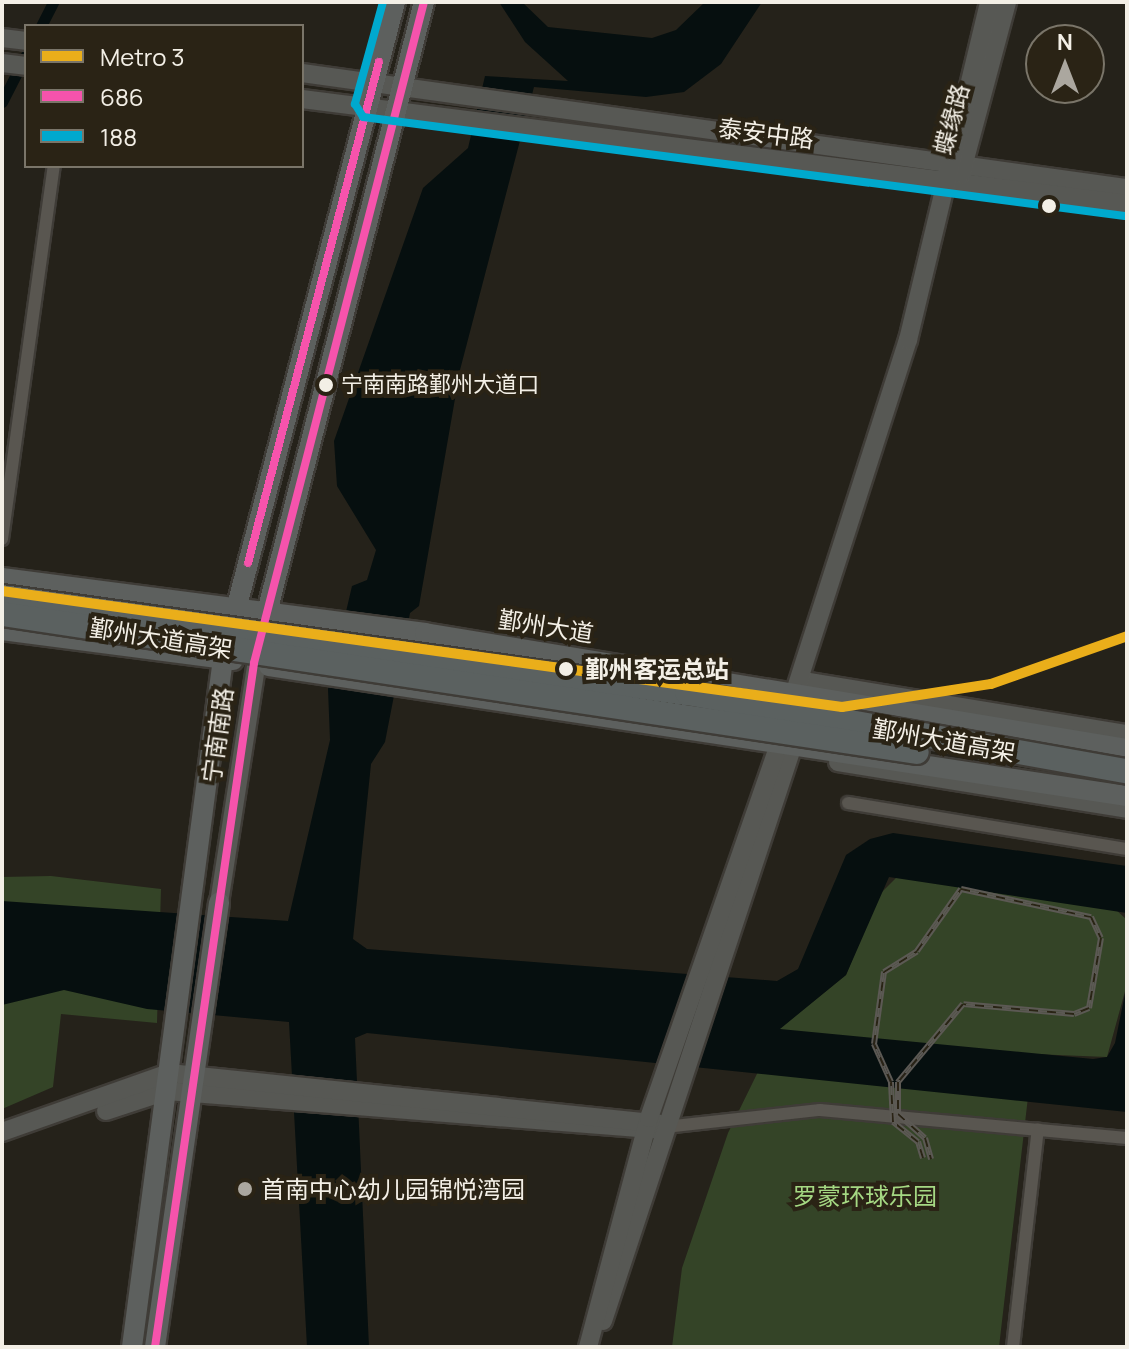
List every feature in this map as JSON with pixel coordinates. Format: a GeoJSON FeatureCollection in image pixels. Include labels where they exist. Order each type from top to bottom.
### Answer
{"type":"FeatureCollection","features":[{"type":"Feature","properties":{"kind":"highway","name":"鄞州大道高架"},"geometry":{"type":"LineString","coordinates":[[2,597],[687,693],[1127,771]]}},
{"type":"Feature","properties":{"kind":"highway","name":"鄞州大道高架"},"geometry":{"type":"LineString","coordinates":[[2,614],[1127,785]]}},
{"type":"Feature","properties":{"kind":"main road","name":"宁南南路"},"geometry":{"type":"LineString","coordinates":[[132,1347],[223,659],[395,2]]}},
{"type":"Feature","properties":{"kind":"main road","name":"宁南南路"},"geometry":{"type":"LineString","coordinates":[[155,1347],[254,663],[424,2]]}},
{"type":"Feature","properties":{"kind":"main road","name":"蝶缘路"},"geometry":{"type":"LineString","coordinates":[[952,176],[989,2]]}},
{"type":"Feature","properties":{"kind":"main road","name":"蝶缘路"},"geometry":{"type":"LineString","coordinates":[[952,176],[1007,2]]}},
{"type":"Feature","properties":{"kind":"main road"},"geometry":{"type":"LineString","coordinates":[[2,63],[24,66]]}},
{"type":"Feature","properties":{"kind":"main road","name":"泰安中路"},"geometry":{"type":"LineString","coordinates":[[304,73],[539,104],[1127,204]]}},
{"type":"Feature","properties":{"kind":"main road","name":"泰安中路"},"geometry":{"type":"LineString","coordinates":[[304,99],[952,176],[1127,188]]}},
{"type":"Feature","properties":{"kind":"main road"},"geometry":{"type":"LineString","coordinates":[[599,1347],[654,1125],[685,1071],[720,968],[787,746],[802,690],[805,659],[908,340],[952,176]]}},
{"type":"Feature","properties":{"kind":"main road","name":"鄞州大道"},"geometry":{"type":"LineString","coordinates":[[2,578],[235,612],[425,633],[802,690],[1127,749]]}},
{"type":"Feature","properties":{"kind":"main road"},"geometry":{"type":"LineString","coordinates":[[2,630],[254,663],[1127,796]]}},
{"type":"Feature","properties":{"kind":"main road"},"geometry":{"type":"LineString","coordinates":[[802,690],[1127,734]]}},
{"type":"Feature","properties":{"kind":"main road"},"geometry":{"type":"LineString","coordinates":[[787,746],[834,761],[1127,809]]}},
{"type":"Feature","properties":{"kind":"main road"},"geometry":{"type":"LineString","coordinates":[[588,1347],[654,1125],[787,746]]}},
{"type":"Feature","properties":{"kind":"main road"},"geometry":{"type":"LineString","coordinates":[[2,1132],[195,1074],[297,1095],[654,1125]]}},
{"type":"Feature","properties":{"kind":"main road"},"geometry":{"type":"LineString","coordinates":[[2,1144],[168,1082],[191,1095],[297,1095]]}},
{"type":"Feature","properties":{"kind":"street"},"geometry":{"type":"LineString","coordinates":[[2,539],[54,168]]}},
{"type":"Feature","properties":{"kind":"street"},"geometry":{"type":"LineString","coordinates":[[848,803],[1127,849]]}},
{"type":"Feature","properties":{"kind":"street"},"geometry":{"type":"LineString","coordinates":[[654,1125],[820,1110],[1127,1138]]}},
{"type":"Feature","properties":{"kind":"street"},"geometry":{"type":"LineString","coordinates":[[1013,1347],[1038,1129]]}},
{"type":"Feature","properties":{"kind":"green space","name":"罗蒙环球乐园"},"geometry":{"type":"Polygon","coordinates":[[[900,874],[1113,907],[1127,920],[1127,984],[1107,1057],[1033,1054],[999,1347],[672,1347],[682,1268],[728,1133],[779,1029],[846,975],[879,895],[900,874]]]}},
{"type":"Feature","properties":{"kind":"green space"},"geometry":{"type":"Polygon","coordinates":[[[51,876],[161,889],[157,1023],[61,1014],[53,1087],[2,1109],[2,877],[51,876]]]}},
{"type":"Feature","properties":{"kind":"shaded area"},"geometry":{"type":"Polygon","coordinates":[[[499,2],[522,2],[548,27],[652,38],[676,30],[705,2],[762,2],[721,64],[684,92],[646,97],[534,87],[460,370],[419,606],[410,613],[385,742],[371,764],[353,939],[367,949],[777,981],[798,969],[846,855],[870,839],[893,833],[1127,866],[1127,913],[889,877],[846,975],[780,1029],[1093,1059],[1107,1057],[1115,1043],[1127,984],[1127,1112],[367,1033],[355,1038],[369,1347],[307,1347],[289,1022],[147,1009],[64,990],[2,1005],[2,901],[288,921],[330,740],[328,689],[352,586],[367,580],[376,550],[337,486],[334,441],[423,188],[468,148],[485,76],[568,81],[525,42],[499,2]]]}},
{"type":"Feature","properties":{"kind":"waterway"},"geometry":{"type":"LineString","coordinates":[[42,24],[53,2]]}},
{"type":"Feature","properties":{"kind":"waterway"},"geometry":{"type":"LineString","coordinates":[[2,102],[24,59]]}},
{"type":"Feature","properties":{"kind":"railway"},"geometry":{"type":"LineString","coordinates":[[923,1158],[918,1142],[893,1122],[891,1082],[874,1044],[884,972],[917,951],[961,889],[1091,917],[1101,938],[1089,1008],[1074,1014],[963,1004],[898,1082],[898,1114],[925,1138],[931,1159]]}},
{"type":"Feature","properties":{"kind":"metro line","name":"3"},"geometry":{"type":"LineString","coordinates":[[2,591],[842,707],[991,684],[1127,636]]}},
{"type":"Feature","properties":{"kind":"transit line","name":"188"},"geometry":{"type":"LineString","coordinates":[[383,2],[355,104],[363,117],[1125,216]]}},
{"type":"Feature","properties":{"kind":"transit line","name":"686"},"geometry":{"type":"LineString","coordinates":[[155,1347],[254,663],[424,2]]}},
{"type":"Feature","properties":{"kind":"transit line","name":"686"},"geometry":{"type":"LineString","coordinates":[[248,563],[379,62]]}},
{"type":"Feature","properties":{"kind":"place","name":"宁南南路鄞州大道口"},"geometry":{"type":"Point","coordinates":[326,385]}},
{"type":"Feature","properties":{"kind":"place","name":"鄞州客运总站"},"geometry":{"type":"Point","coordinates":[566,669]}},
{"type":"Feature","properties":{"kind":"place","name":"首南中心幼儿园锦悦湾园"},"geometry":{"type":"Point","coordinates":[245,1189]}}]}
